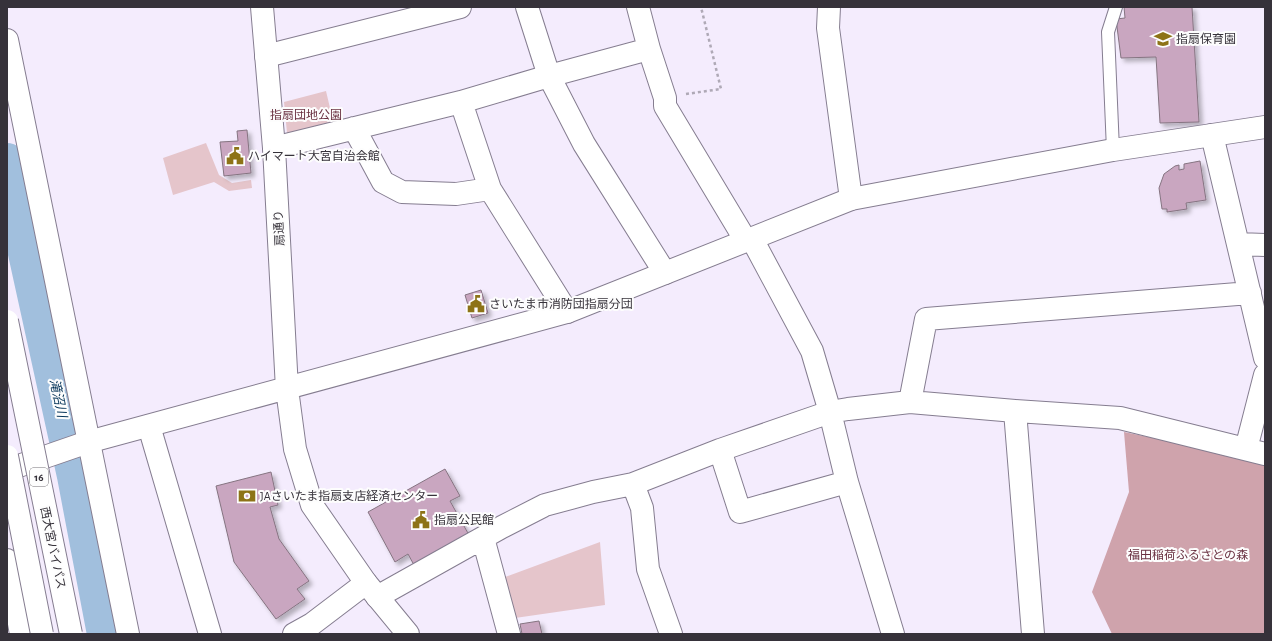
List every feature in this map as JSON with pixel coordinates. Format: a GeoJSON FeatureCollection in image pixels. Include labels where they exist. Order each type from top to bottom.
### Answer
{"type":"FeatureCollection","features":[{"type":"Feature","properties":{"kind":"main road","name":"扇通り"},"geometry":{"type":"LineString","coordinates":[[262,7],[274,148],[287,389],[295,448],[312,505],[371,590],[408,634]]}},
{"type":"Feature","properties":{"kind":"main road"},"geometry":{"type":"LineString","coordinates":[[266,56],[460,7]]}},
{"type":"Feature","properties":{"kind":"main road"},"geometry":{"type":"LineString","coordinates":[[527,7],[549,76],[584,144],[665,273]]}},
{"type":"Feature","properties":{"kind":"main road"},"geometry":{"type":"LineString","coordinates":[[638,7],[649,49],[665,98],[665,106],[749,240],[812,351],[830,412],[847,482],[893,634]]}},
{"type":"Feature","properties":{"kind":"main road"},"geometry":{"type":"LineString","coordinates":[[829,7],[828,28],[850,200]]}},
{"type":"Feature","properties":{"kind":"main road"},"geometry":{"type":"LineString","coordinates":[[7,40],[84,444],[128,634]]}},
{"type":"Feature","properties":{"kind":"main road"},"geometry":{"type":"LineString","coordinates":[[274,148],[461,102],[649,49]]}},
{"type":"Feature","properties":{"kind":"main road"},"geometry":{"type":"LineString","coordinates":[[461,102],[490,189],[567,312]]}},
{"type":"Feature","properties":{"kind":"main road"},"geometry":{"type":"LineString","coordinates":[[7,470],[84,444],[567,312],[850,200],[1113,150],[1265,127]]}},
{"type":"Feature","properties":{"kind":"main road"},"geometry":{"type":"LineString","coordinates":[[354,128],[383,182],[402,192],[456,194],[490,189]]}},
{"type":"Feature","properties":{"kind":"main road"},"geometry":{"type":"LineString","coordinates":[[1212,135],[1265,358]]}},
{"type":"Feature","properties":{"kind":"main road"},"geometry":{"type":"LineString","coordinates":[[1238,244],[1265,244]]}},
{"type":"Feature","properties":{"kind":"main road"},"geometry":{"type":"LineString","coordinates":[[910,402],[926,319],[1250,293]]}},
{"type":"Feature","properties":{"kind":"main road","name":"西大宮バイパス"},"geometry":{"type":"LineString","coordinates":[[7,321],[71,634]]}},
{"type":"Feature","properties":{"kind":"main road"},"geometry":{"type":"LineString","coordinates":[[294,634],[371,590],[483,538],[545,505],[593,492],[633,484],[720,450],[830,412],[910,402],[1120,418],[1256,452],[1265,375]]}},
{"type":"Feature","properties":{"kind":"main road"},"geometry":{"type":"LineString","coordinates":[[1015,411],[1033,634]]}},
{"type":"Feature","properties":{"kind":"main road"},"geometry":{"type":"LineString","coordinates":[[149,426],[210,634]]}},
{"type":"Feature","properties":{"kind":"main road"},"geometry":{"type":"LineString","coordinates":[[720,450],[740,512],[847,482]]}},
{"type":"Feature","properties":{"kind":"main road","name":"16"},"geometry":{"type":"LineString","coordinates":[[7,456],[42,634]]}},
{"type":"Feature","properties":{"kind":"main road"},"geometry":{"type":"LineString","coordinates":[[633,484],[642,508],[648,569],[672,634]]}},
{"type":"Feature","properties":{"kind":"main road"},"geometry":{"type":"LineString","coordinates":[[483,538],[509,634]]}},
{"type":"Feature","properties":{"kind":"main road"},"geometry":{"type":"LineString","coordinates":[[7,560],[21,634]]}},
{"type":"Feature","properties":{"kind":"lane"},"geometry":{"type":"LineString","coordinates":[[1113,150],[1108,32],[1116,7]]}},
{"type":"Feature","properties":{"kind":"path"},"geometry":{"type":"LineString","coordinates":[[665,98],[721,89],[701,7]]}},
{"type":"Feature","properties":{"kind":"green space","name":"指扇団地公園"},"geometry":{"type":"Polygon","coordinates":[[[326,91],[334,125],[292,138],[287,133],[284,102],[326,91]]]}},
{"type":"Feature","properties":{"kind":"green space"},"geometry":{"type":"Polygon","coordinates":[[[206,143],[219,175],[232,183],[251,180],[252,188],[229,191],[214,182],[173,195],[163,158],[206,143]]]}},
{"type":"Feature","properties":{"kind":"green space","name":"福田稲荷ふるさとの森"},"geometry":{"type":"Polygon","coordinates":[[[1124,432],[1231,454],[1265,463],[1265,634],[1112,634],[1092,592],[1129,492],[1124,432]]]}},
{"type":"Feature","properties":{"kind":"green space"},"geometry":{"type":"Polygon","coordinates":[[[600,542],[605,605],[515,618],[505,577],[600,542]]]}},
{"type":"Feature","properties":{"kind":"building"},"geometry":{"type":"Polygon","coordinates":[[[1124,7],[1192,7],[1199,122],[1160,123],[1156,57],[1121,58],[1116,19],[1125,18],[1124,7]]]}},
{"type":"Feature","properties":{"kind":"building"},"geometry":{"type":"Polygon","coordinates":[[[247,130],[251,173],[224,176],[220,142],[238,141],[237,131],[247,130]]]}},
{"type":"Feature","properties":{"kind":"building"},"geometry":{"type":"Polygon","coordinates":[[[1200,161],[1206,200],[1186,203],[1187,209],[1167,212],[1167,209],[1162,209],[1159,188],[1164,174],[1175,166],[1179,165],[1179,170],[1184,169],[1184,164],[1200,161]]]}},
{"type":"Feature","properties":{"kind":"building"},"geometry":{"type":"Polygon","coordinates":[[[481,290],[488,313],[472,318],[465,295],[481,290]]]}},
{"type":"Feature","properties":{"kind":"building"},"geometry":{"type":"Polygon","coordinates":[[[445,469],[460,496],[450,501],[469,535],[414,565],[408,554],[395,562],[368,512],[445,469]]]}},
{"type":"Feature","properties":{"kind":"building"},"geometry":{"type":"Polygon","coordinates":[[[271,472],[278,505],[270,507],[279,539],[309,581],[297,589],[305,599],[276,619],[234,562],[216,486],[271,472]]]}},
{"type":"Feature","properties":{"kind":"building"},"geometry":{"type":"Polygon","coordinates":[[[539,621],[542,634],[522,634],[520,624],[539,621]]]}},
{"type":"Feature","properties":{"kind":"waterway","name":"滝沼川"},"geometry":{"type":"LineString","coordinates":[[7,162],[76,476],[106,634]]}},
{"type":"Feature","properties":{"kind":"place","name":"指扇保育園"},"geometry":{"type":"Point","coordinates":[1163,39]}},
{"type":"Feature","properties":{"kind":"place","name":"ハイマート大宮自治会館"},"geometry":{"type":"Point","coordinates":[235,156]}},
{"type":"Feature","properties":{"kind":"place","name":"さいたま市消防団指扇分団"},"geometry":{"type":"Point","coordinates":[476,304]}},
{"type":"Feature","properties":{"kind":"place","name":"JAさいたま指扇支店経済センター"},"geometry":{"type":"Point","coordinates":[247,496]}},
{"type":"Feature","properties":{"kind":"place","name":"指扇公民館"},"geometry":{"type":"Point","coordinates":[421,520]}}]}
